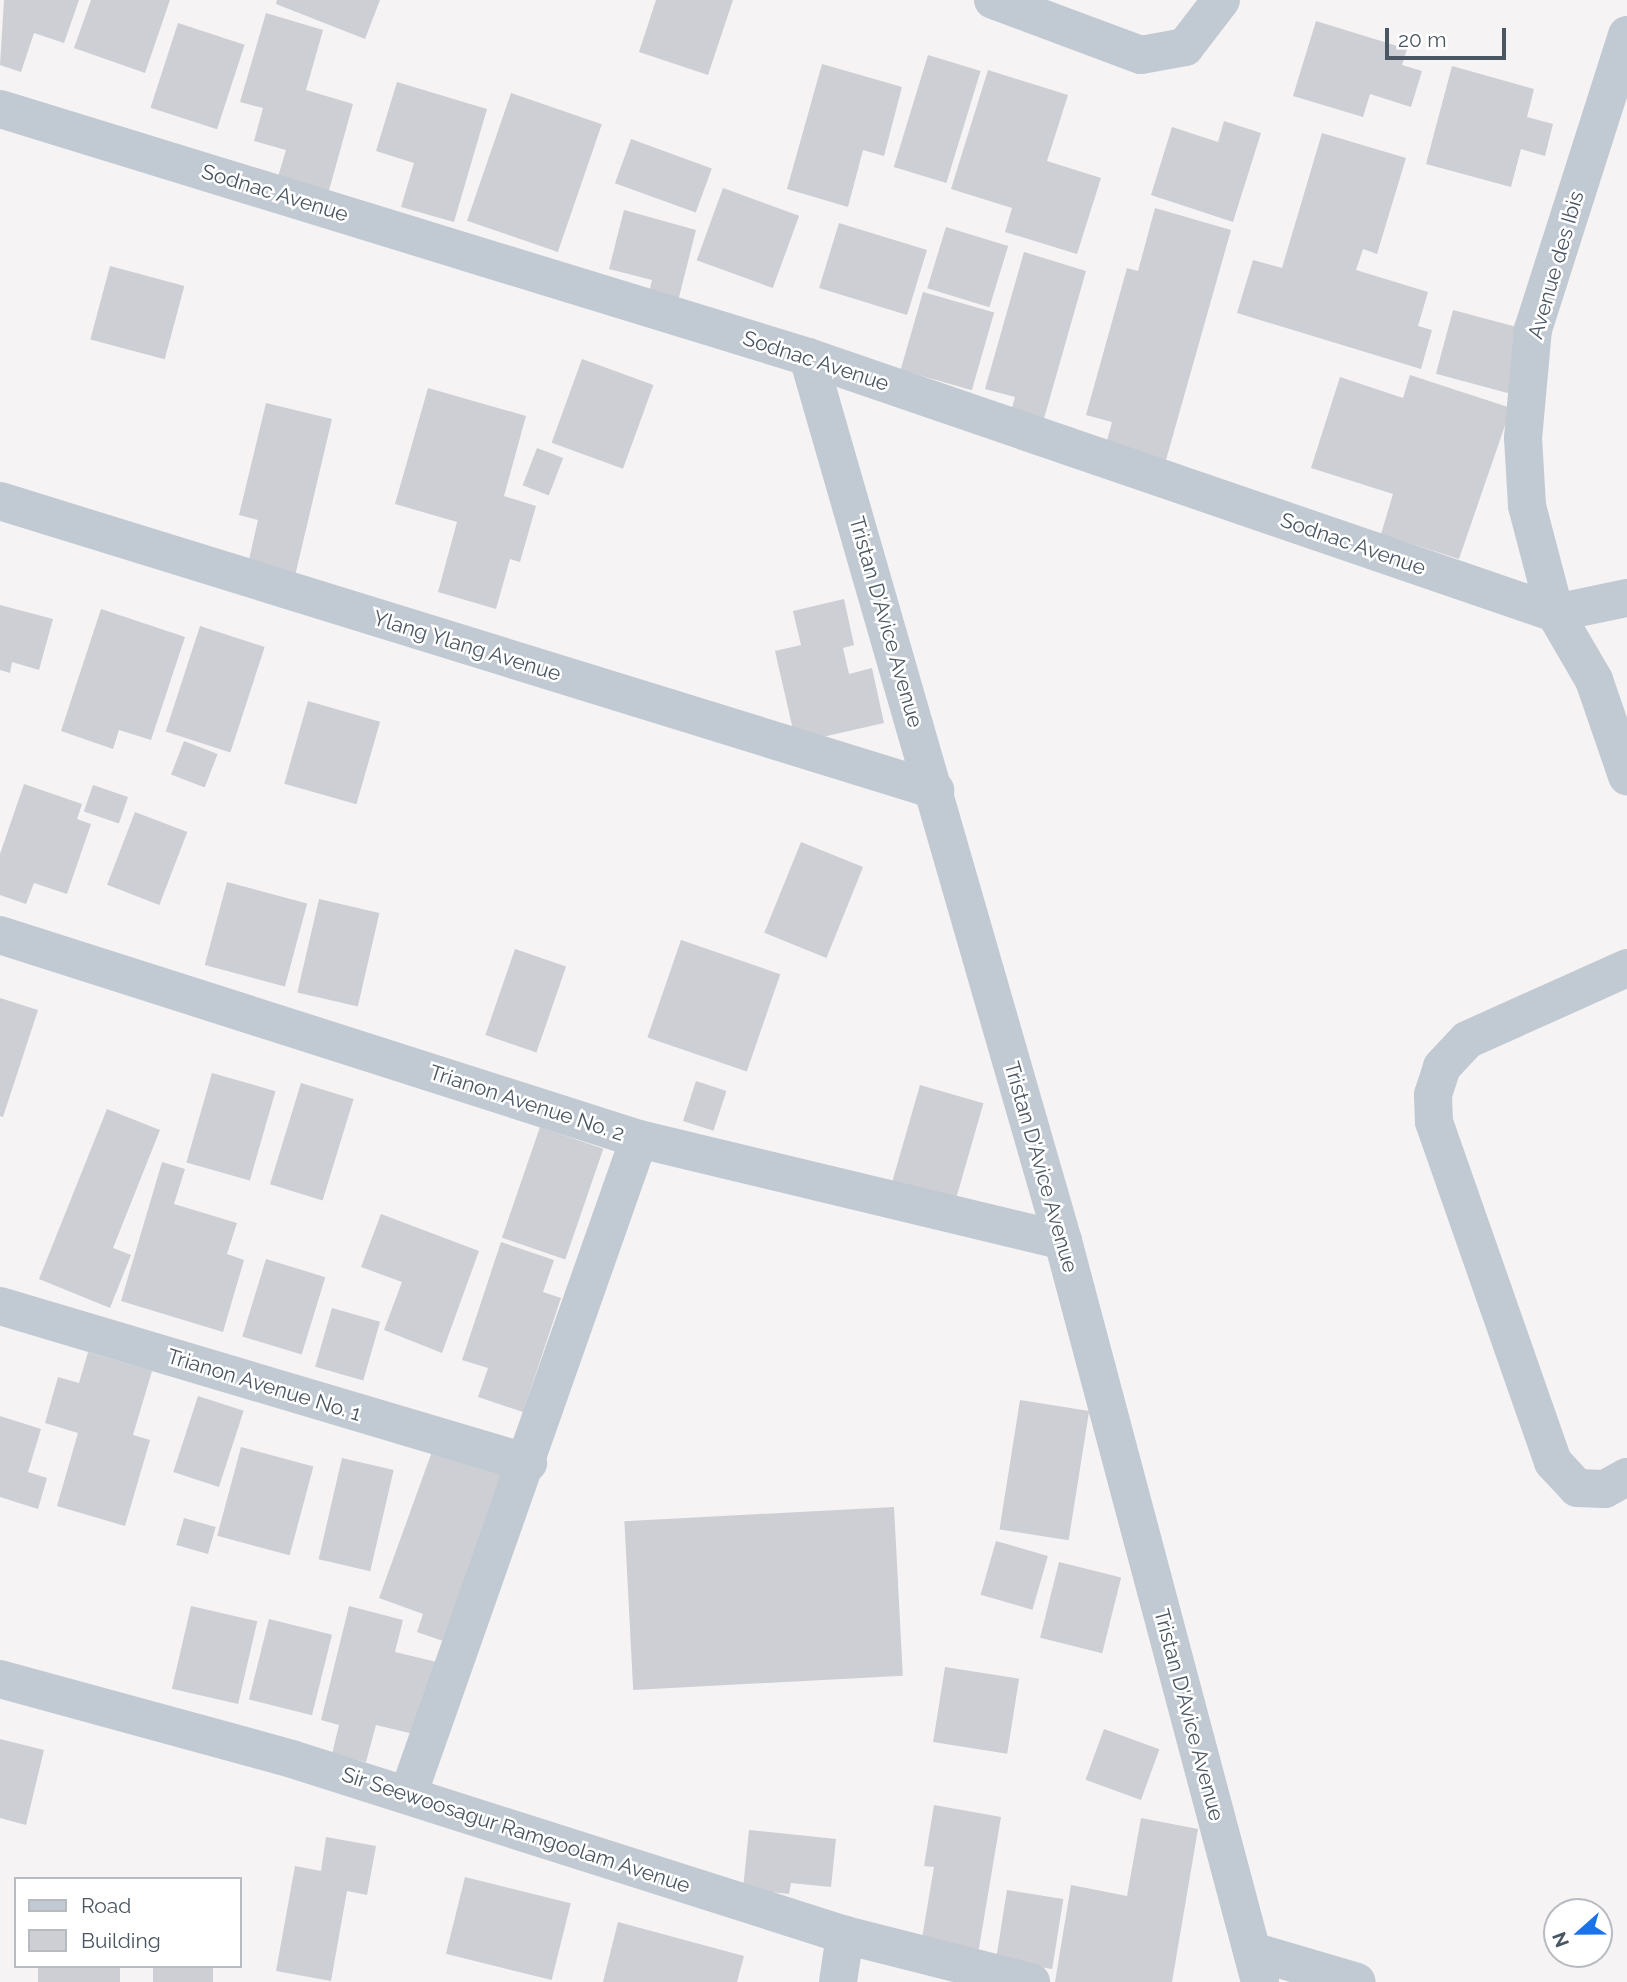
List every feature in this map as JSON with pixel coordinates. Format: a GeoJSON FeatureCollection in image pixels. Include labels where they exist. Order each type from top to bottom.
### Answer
{"type":"FeatureCollection","features":[{"type":"Feature","properties":{"kind":"street"},"geometry":{"type":"LineString","coordinates":[[993,0],[1141,55],[1185,47],[1222,0]]}},
{"type":"Feature","properties":{"kind":"street","name":"Avenue des Ibis"},"geometry":{"type":"LineString","coordinates":[[1627,35],[1533,329],[1523,438],[1527,506],[1555,613],[1594,680],[1627,776]]}},
{"type":"Feature","properties":{"kind":"street","name":"Sodnac Avenue"},"geometry":{"type":"LineString","coordinates":[[0,109],[808,357],[1555,613]]}},
{"type":"Feature","properties":{"kind":"street","name":"Tristan D'Avice Avenue"},"geometry":{"type":"LineString","coordinates":[[808,357],[1063,1241],[1256,1967]]}},
{"type":"Feature","properties":{"kind":"street","name":"Ylang Ylang Avenue"},"geometry":{"type":"LineString","coordinates":[[0,501],[935,790]]}},
{"type":"Feature","properties":{"kind":"street"},"geometry":{"type":"LineString","coordinates":[[1555,613],[1627,598]]}},
{"type":"Feature","properties":{"kind":"street","name":"Trianon Avenue No. 2"},"geometry":{"type":"LineString","coordinates":[[0,935],[639,1139],[1063,1241]]}},
{"type":"Feature","properties":{"kind":"street"},"geometry":{"type":"LineString","coordinates":[[1627,968],[1467,1040],[1442,1067],[1433,1095],[1434,1122],[1553,1462],[1577,1488],[1605,1489],[1627,1477]]}},
{"type":"Feature","properties":{"kind":"street"},"geometry":{"type":"LineString","coordinates":[[408,1795],[528,1463],[639,1139]]}},
{"type":"Feature","properties":{"kind":"street","name":"Trianon Avenue No. 1"},"geometry":{"type":"LineString","coordinates":[[0,1306],[528,1463]]}},
{"type":"Feature","properties":{"kind":"street","name":"Sir Seewoosagur Ramgoolam Avenue"},"geometry":{"type":"LineString","coordinates":[[0,1679],[408,1795],[845,1935],[1031,1982]]}},
{"type":"Feature","properties":{"kind":"street"},"geometry":{"type":"LineString","coordinates":[[838,1982],[845,1935]]}},
{"type":"Feature","properties":{"kind":"street"},"geometry":{"type":"LineString","coordinates":[[1256,1967],[1357,1982]]}},
{"type":"Feature","properties":{"kind":"building"},"geometry":{"type":"Polygon","coordinates":[[[4,0],[79,0],[64,43],[34,33],[21,72],[0,65],[4,0]]]}},
{"type":"Feature","properties":{"kind":"building"},"geometry":{"type":"Polygon","coordinates":[[[91,0],[170,0],[145,73],[74,48],[91,0]]]}},
{"type":"Feature","properties":{"kind":"building"},"geometry":{"type":"Polygon","coordinates":[[[277,0],[380,0],[365,39],[276,4],[277,0]]]}},
{"type":"Feature","properties":{"kind":"building"},"geometry":{"type":"Polygon","coordinates":[[[656,0],[733,0],[708,75],[639,52],[656,0]]]}},
{"type":"Feature","properties":{"kind":"building"},"geometry":{"type":"Polygon","coordinates":[[[266,13],[323,30],[306,90],[353,104],[328,194],[277,180],[286,150],[254,141],[263,108],[240,102],[266,13]]]}},
{"type":"Feature","properties":{"kind":"building"},"geometry":{"type":"Polygon","coordinates":[[[1316,21],[1407,49],[1402,65],[1422,71],[1411,107],[1370,94],[1363,117],[1293,96],[1316,21]]]}},
{"type":"Feature","properties":{"kind":"building"},"geometry":{"type":"Polygon","coordinates":[[[178,23],[245,45],[217,129],[150,108],[178,23]]]}},
{"type":"Feature","properties":{"kind":"building"},"geometry":{"type":"Polygon","coordinates":[[[928,55],[981,71],[946,183],[894,167],[928,55]]]}},
{"type":"Feature","properties":{"kind":"building"},"geometry":{"type":"Polygon","coordinates":[[[822,64],[902,87],[884,156],[863,150],[848,207],[787,189],[822,64]]]}},
{"type":"Feature","properties":{"kind":"building"},"geometry":{"type":"Polygon","coordinates":[[[1452,66],[1534,89],[1527,117],[1553,124],[1545,156],[1521,149],[1511,187],[1426,164],[1452,66]]]}},
{"type":"Feature","properties":{"kind":"building"},"geometry":{"type":"Polygon","coordinates":[[[988,70],[1068,95],[1047,161],[1101,178],[1077,254],[1005,232],[1012,208],[951,189],[988,70]]]}},
{"type":"Feature","properties":{"kind":"building"},"geometry":{"type":"Polygon","coordinates":[[[397,82],[487,109],[454,222],[401,207],[414,163],[376,151],[397,82]]]}},
{"type":"Feature","properties":{"kind":"building"},"geometry":{"type":"Polygon","coordinates":[[[511,93],[602,124],[558,252],[467,221],[511,93]]]}},
{"type":"Feature","properties":{"kind":"building"},"geometry":{"type":"Polygon","coordinates":[[[1224,121],[1261,133],[1233,222],[1151,195],[1172,127],[1218,142],[1224,121]]]}},
{"type":"Feature","properties":{"kind":"building"},"geometry":{"type":"Polygon","coordinates":[[[1322,133],[1406,158],[1377,254],[1363,249],[1356,270],[1428,292],[1418,326],[1432,330],[1421,369],[1237,313],[1253,260],[1282,268],[1322,133]]]}},
{"type":"Feature","properties":{"kind":"building"},"geometry":{"type":"Polygon","coordinates":[[[631,139],[712,168],[696,213],[615,183],[631,139]]]}},
{"type":"Feature","properties":{"kind":"building"},"geometry":{"type":"Polygon","coordinates":[[[723,188],[799,216],[773,288],[697,260],[723,188]]]}},
{"type":"Feature","properties":{"kind":"building"},"geometry":{"type":"Polygon","coordinates":[[[1155,208],[1231,230],[1164,467],[1104,452],[1112,422],[1086,415],[1127,268],[1138,271],[1155,208]]]}},
{"type":"Feature","properties":{"kind":"building"},"geometry":{"type":"Polygon","coordinates":[[[624,210],[696,230],[676,309],[647,301],[652,280],[609,269],[624,210]]]}},
{"type":"Feature","properties":{"kind":"building"},"geometry":{"type":"Polygon","coordinates":[[[839,223],[927,250],[907,315],[819,288],[839,223]]]}},
{"type":"Feature","properties":{"kind":"building"},"geometry":{"type":"Polygon","coordinates":[[[946,227],[1008,246],[989,307],[927,288],[946,227]]]}},
{"type":"Feature","properties":{"kind":"building"},"geometry":{"type":"Polygon","coordinates":[[[1024,252],[1086,271],[1041,429],[1009,419],[1015,397],[985,389],[1024,252]]]}},
{"type":"Feature","properties":{"kind":"building"},"geometry":{"type":"Polygon","coordinates":[[[110,266],[184,286],[165,359],[90,339],[110,266]]]}},
{"type":"Feature","properties":{"kind":"building"},"geometry":{"type":"Polygon","coordinates":[[[923,292],[994,312],[972,390],[901,370],[923,292]]]}},
{"type":"Feature","properties":{"kind":"building"},"geometry":{"type":"Polygon","coordinates":[[[1453,310],[1530,331],[1513,394],[1436,374],[1453,310]]]}},
{"type":"Feature","properties":{"kind":"building"},"geometry":{"type":"Polygon","coordinates":[[[582,359],[653,385],[623,469],[552,443],[582,359]]]}},
{"type":"Feature","properties":{"kind":"building"},"geometry":{"type":"Polygon","coordinates":[[[1410,375],[1511,408],[1459,559],[1381,534],[1393,494],[1311,468],[1340,377],[1403,398],[1410,375]]]}},
{"type":"Feature","properties":{"kind":"building"},"geometry":{"type":"Polygon","coordinates":[[[428,388],[526,416],[504,496],[536,506],[520,562],[510,559],[496,609],[438,592],[457,522],[395,504],[428,388]]]}},
{"type":"Feature","properties":{"kind":"building"},"geometry":{"type":"Polygon","coordinates":[[[266,403],[332,419],[295,576],[248,564],[258,520],[239,515],[266,403]]]}},
{"type":"Feature","properties":{"kind":"building"},"geometry":{"type":"Polygon","coordinates":[[[537,448],[563,458],[549,495],[523,485],[537,448]]]}},
{"type":"Feature","properties":{"kind":"building"},"geometry":{"type":"Polygon","coordinates":[[[844,599],[854,645],[843,648],[849,674],[872,668],[884,723],[796,743],[775,651],[801,645],[793,611],[844,599]]]}},
{"type":"Feature","properties":{"kind":"building"},"geometry":{"type":"Polygon","coordinates":[[[0,605],[53,619],[39,670],[12,662],[10,673],[0,670],[0,605]]]}},
{"type":"Feature","properties":{"kind":"building"},"geometry":{"type":"Polygon","coordinates":[[[101,609],[185,637],[151,740],[119,730],[113,749],[61,731],[101,609]]]}},
{"type":"Feature","properties":{"kind":"building"},"geometry":{"type":"Polygon","coordinates":[[[200,626],[265,647],[230,753],[166,732],[200,626]]]}},
{"type":"Feature","properties":{"kind":"building"},"geometry":{"type":"Polygon","coordinates":[[[308,701],[380,722],[356,804],[284,784],[308,701]]]}},
{"type":"Feature","properties":{"kind":"building"},"geometry":{"type":"Polygon","coordinates":[[[184,741],[218,754],[205,788],[171,775],[184,741]]]}},
{"type":"Feature","properties":{"kind":"building"},"geometry":{"type":"Polygon","coordinates":[[[24,784],[82,804],[77,819],[91,824],[67,894],[34,883],[26,904],[0,895],[0,854],[24,784]]]}},
{"type":"Feature","properties":{"kind":"building"},"geometry":{"type":"Polygon","coordinates":[[[93,785],[128,797],[119,824],[84,811],[93,785]]]}},
{"type":"Feature","properties":{"kind":"building"},"geometry":{"type":"Polygon","coordinates":[[[135,812],[187,832],[159,905],[107,885],[135,812]]]}},
{"type":"Feature","properties":{"kind":"building"},"geometry":{"type":"Polygon","coordinates":[[[801,842],[863,867],[826,958],[764,933],[801,842]]]}},
{"type":"Feature","properties":{"kind":"building"},"geometry":{"type":"Polygon","coordinates":[[[227,882],[307,903],[285,987],[205,965],[227,882]]]}},
{"type":"Feature","properties":{"kind":"building"},"geometry":{"type":"Polygon","coordinates":[[[319,899],[379,913],[358,1006],[297,993],[319,899]]]}},
{"type":"Feature","properties":{"kind":"building"},"geometry":{"type":"Polygon","coordinates":[[[681,940],[780,974],[747,1072],[647,1037],[681,940]]]}},
{"type":"Feature","properties":{"kind":"building"},"geometry":{"type":"Polygon","coordinates":[[[515,949],[566,967],[536,1053],[485,1035],[515,949]]]}},
{"type":"Feature","properties":{"kind":"building"},"geometry":{"type":"Polygon","coordinates":[[[0,998],[38,1010],[3,1117],[0,1116],[0,998]]]}},
{"type":"Feature","properties":{"kind":"building"},"geometry":{"type":"Polygon","coordinates":[[[212,1073],[275,1091],[250,1181],[186,1162],[212,1073]]]}},
{"type":"Feature","properties":{"kind":"building"},"geometry":{"type":"Polygon","coordinates":[[[696,1081],[726,1091],[713,1131],[683,1121],[696,1081]]]}},
{"type":"Feature","properties":{"kind":"building"},"geometry":{"type":"Polygon","coordinates":[[[301,1083],[354,1099],[323,1200],[270,1184],[301,1083]]]}},
{"type":"Feature","properties":{"kind":"building"},"geometry":{"type":"Polygon","coordinates":[[[920,1085],[983,1103],[954,1206],[891,1188],[920,1085]]]}},
{"type":"Feature","properties":{"kind":"building"},"geometry":{"type":"Polygon","coordinates":[[[107,1109],[160,1130],[113,1248],[131,1255],[110,1308],[39,1279],[107,1109]]]}},
{"type":"Feature","properties":{"kind":"building"},"geometry":{"type":"Polygon","coordinates":[[[540,1127],[603,1149],[565,1259],[502,1238],[540,1127]]]}},
{"type":"Feature","properties":{"kind":"building"},"geometry":{"type":"Polygon","coordinates":[[[162,1162],[185,1169],[174,1204],[237,1223],[227,1254],[244,1260],[223,1332],[121,1301],[162,1162]]]}},
{"type":"Feature","properties":{"kind":"building"},"geometry":{"type":"Polygon","coordinates":[[[381,1214],[479,1251],[442,1353],[384,1330],[402,1282],[361,1267],[381,1214]]]}},
{"type":"Feature","properties":{"kind":"building"},"geometry":{"type":"Polygon","coordinates":[[[501,1242],[554,1260],[543,1292],[561,1298],[523,1412],[478,1397],[488,1368],[462,1360],[501,1242]]]}},
{"type":"Feature","properties":{"kind":"building"},"geometry":{"type":"Polygon","coordinates":[[[266,1259],[325,1277],[302,1355],[242,1336],[266,1259]]]}},
{"type":"Feature","properties":{"kind":"building"},"geometry":{"type":"Polygon","coordinates":[[[332,1308],[380,1322],[363,1380],[315,1367],[332,1308]]]}},
{"type":"Feature","properties":{"kind":"building"},"geometry":{"type":"Polygon","coordinates":[[[88,1352],[152,1371],[133,1435],[150,1440],[125,1526],[57,1506],[78,1433],[45,1423],[58,1377],[79,1383],[88,1352]]]}},
{"type":"Feature","properties":{"kind":"building"},"geometry":{"type":"Polygon","coordinates":[[[198,1396],[244,1411],[219,1487],[173,1472],[198,1396]]]}},
{"type":"Feature","properties":{"kind":"building"},"geometry":{"type":"Polygon","coordinates":[[[1020,1400],[1089,1411],[1069,1540],[1000,1529],[1020,1400]]]}},
{"type":"Feature","properties":{"kind":"building"},"geometry":{"type":"Polygon","coordinates":[[[0,1416],[41,1429],[28,1472],[47,1478],[38,1509],[0,1497],[0,1416]]]}},
{"type":"Feature","properties":{"kind":"building"},"geometry":{"type":"Polygon","coordinates":[[[434,1446],[508,1472],[446,1642],[417,1632],[423,1614],[379,1598],[434,1446]]]}},
{"type":"Feature","properties":{"kind":"building"},"geometry":{"type":"Polygon","coordinates":[[[241,1447],[313,1466],[290,1555],[217,1536],[241,1447]]]}},
{"type":"Feature","properties":{"kind":"building"},"geometry":{"type":"Polygon","coordinates":[[[342,1458],[394,1470],[370,1571],[319,1559],[342,1458]]]}},
{"type":"Feature","properties":{"kind":"building"},"geometry":{"type":"Polygon","coordinates":[[[894,1507],[903,1676],[633,1690],[624,1521],[894,1507]]]}},
{"type":"Feature","properties":{"kind":"building"},"geometry":{"type":"Polygon","coordinates":[[[184,1518],[216,1527],[208,1554],[176,1545],[184,1518]]]}},
{"type":"Feature","properties":{"kind":"building"},"geometry":{"type":"Polygon","coordinates":[[[996,1541],[1048,1556],[1032,1610],[981,1595],[996,1541]]]}},
{"type":"Feature","properties":{"kind":"building"},"geometry":{"type":"Polygon","coordinates":[[[1059,1562],[1121,1577],[1102,1653],[1040,1638],[1059,1562]]]}},
{"type":"Feature","properties":{"kind":"building"},"geometry":{"type":"Polygon","coordinates":[[[191,1606],[257,1621],[238,1704],[172,1689],[191,1606]]]}},
{"type":"Feature","properties":{"kind":"building"},"geometry":{"type":"Polygon","coordinates":[[[349,1606],[403,1620],[395,1652],[445,1664],[426,1737],[376,1725],[366,1762],[332,1754],[339,1725],[321,1720],[349,1606]]]}},
{"type":"Feature","properties":{"kind":"building"},"geometry":{"type":"Polygon","coordinates":[[[269,1619],[332,1635],[312,1715],[249,1700],[269,1619]]]}},
{"type":"Feature","properties":{"kind":"building"},"geometry":{"type":"Polygon","coordinates":[[[945,1667],[1019,1679],[1007,1754],[933,1742],[945,1667]]]}},
{"type":"Feature","properties":{"kind":"building"},"geometry":{"type":"Polygon","coordinates":[[[1104,1729],[1159,1749],[1141,1800],[1086,1780],[1104,1729]]]}},
{"type":"Feature","properties":{"kind":"building"},"geometry":{"type":"Polygon","coordinates":[[[0,1739],[44,1750],[26,1825],[0,1818],[0,1739]]]}},
{"type":"Feature","properties":{"kind":"building"},"geometry":{"type":"Polygon","coordinates":[[[934,1805],[1001,1817],[978,1954],[921,1944],[934,1867],[924,1866],[934,1805]]]}},
{"type":"Feature","properties":{"kind":"building"},"geometry":{"type":"Polygon","coordinates":[[[1141,1818],[1198,1829],[1172,1982],[1055,1982],[1071,1885],[1127,1896],[1141,1818]]]}},
{"type":"Feature","properties":{"kind":"building"},"geometry":{"type":"Polygon","coordinates":[[[749,1830],[836,1839],[831,1887],[791,1883],[789,1894],[743,1889],[749,1830]]]}},
{"type":"Feature","properties":{"kind":"building"},"geometry":{"type":"Polygon","coordinates":[[[326,1837],[376,1846],[367,1895],[347,1891],[331,1981],[276,1971],[295,1866],[321,1871],[326,1837]]]}},
{"type":"Feature","properties":{"kind":"building"},"geometry":{"type":"Polygon","coordinates":[[[465,1877],[571,1903],[552,1980],[446,1954],[465,1877]]]}},
{"type":"Feature","properties":{"kind":"building"},"geometry":{"type":"Polygon","coordinates":[[[1007,1890],[1063,1899],[1052,1969],[996,1960],[1007,1890]]]}},
{"type":"Feature","properties":{"kind":"building"},"geometry":{"type":"Polygon","coordinates":[[[618,1922],[744,1956],[737,1982],[603,1982],[618,1922]]]}},
{"type":"Feature","properties":{"kind":"building"},"geometry":{"type":"Polygon","coordinates":[[[38,1968],[120,1968],[120,1982],[38,1982],[38,1968]]]}},
{"type":"Feature","properties":{"kind":"building"},"geometry":{"type":"Polygon","coordinates":[[[153,1968],[213,1968],[213,1982],[153,1982],[153,1968]]]}}]}
